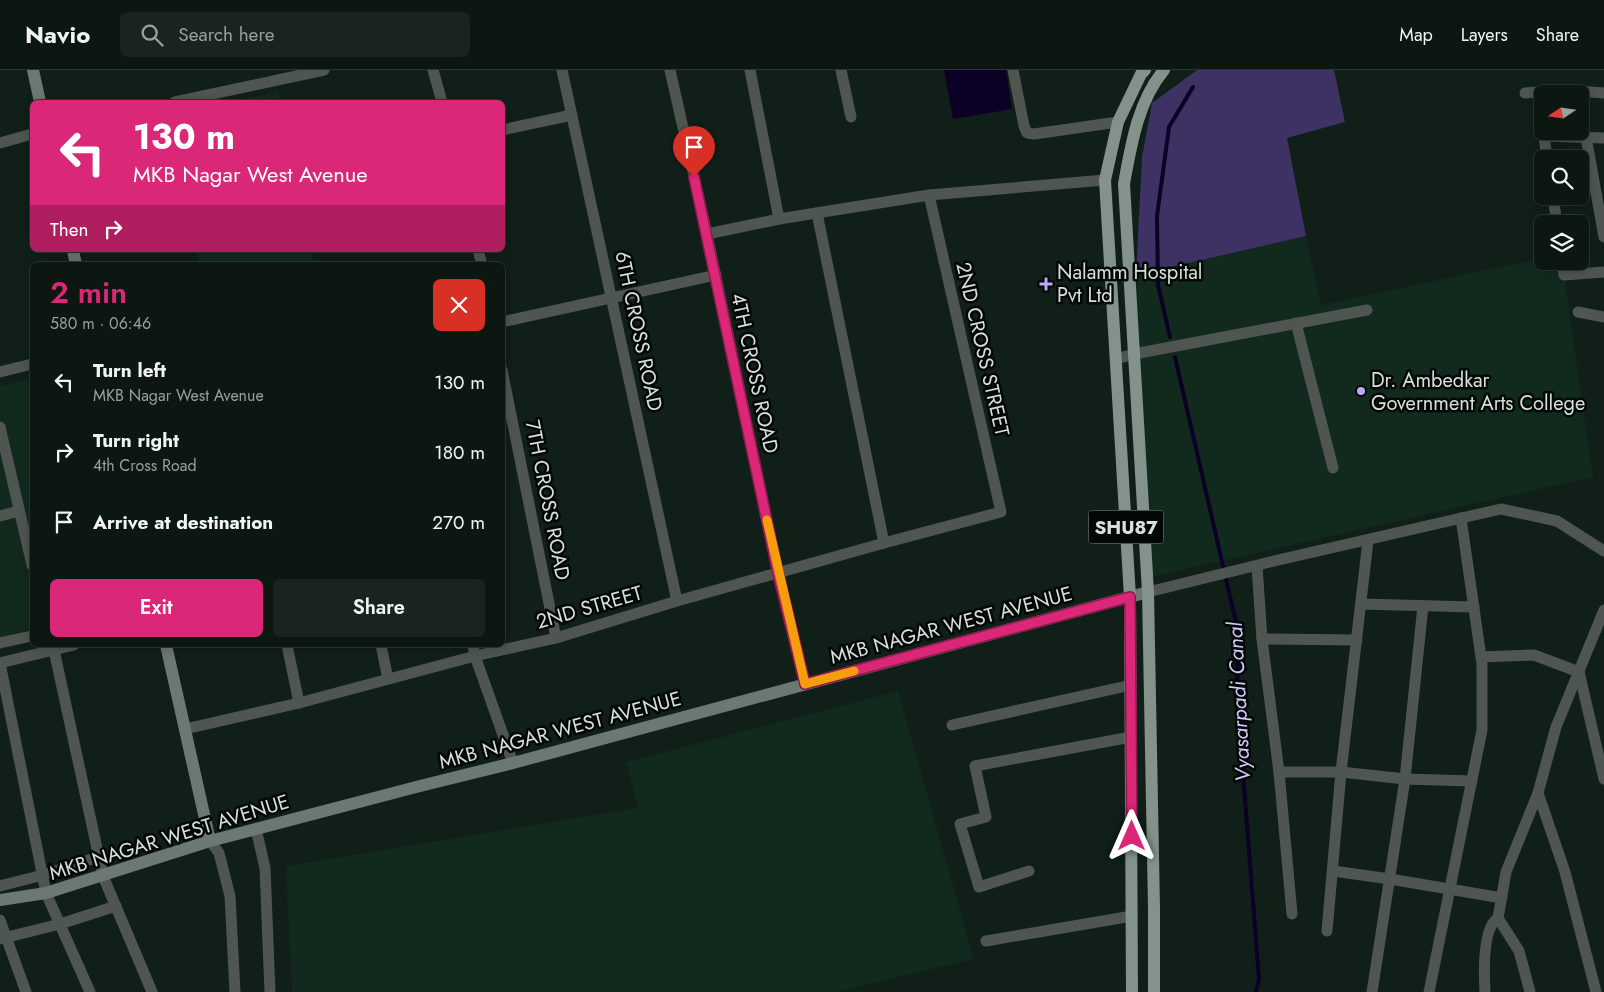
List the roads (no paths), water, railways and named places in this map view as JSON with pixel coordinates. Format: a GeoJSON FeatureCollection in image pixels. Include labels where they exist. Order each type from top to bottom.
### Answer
{"type":"FeatureCollection","features":[{"type":"Feature","properties":{"kind":"main road"},"geometry":{"type":"LineString","coordinates":[[33,70],[40,100]]}},
{"type":"Feature","properties":{"kind":"main road","name":"SHU87"},"geometry":{"type":"LineString","coordinates":[[1132,992],[1130,597],[1105,180],[1118,122],[1141,74],[1145,70]]}},
{"type":"Feature","properties":{"kind":"main road","name":"SHU87"},"geometry":{"type":"LineString","coordinates":[[1154,992],[1154,860],[1148,592],[1124,184],[1132,144],[1144,103],[1164,70]]}},
{"type":"Feature","properties":{"kind":"main road","name":"MKB NAGAR WEST AVENUE"},"geometry":{"type":"LineString","coordinates":[[0,900],[46,893],[210,841],[513,763],[1148,592]]}},
{"type":"Feature","properties":{"kind":"main road"},"geometry":{"type":"LineString","coordinates":[[166,647],[210,841]]}},
{"type":"Feature","properties":{"kind":"street"},"geometry":{"type":"LineString","coordinates":[[184,100],[324,70]]}},
{"type":"Feature","properties":{"kind":"street"},"geometry":{"type":"LineString","coordinates":[[434,70],[442,100]]}},
{"type":"Feature","properties":{"kind":"street","name":"6TH CROSS ROAD"},"geometry":{"type":"LineString","coordinates":[[562,70],[678,601]]}},
{"type":"Feature","properties":{"kind":"street","name":"4TH CROSS ROAD"},"geometry":{"type":"LineString","coordinates":[[670,70],[716,275],[778,573],[805,684]]}},
{"type":"Feature","properties":{"kind":"street"},"geometry":{"type":"LineString","coordinates":[[750,70],[779,219]]}},
{"type":"Feature","properties":{"kind":"street"},"geometry":{"type":"LineString","coordinates":[[841,70],[851,117]]}},
{"type":"Feature","properties":{"kind":"street"},"geometry":{"type":"LineString","coordinates":[[1013,70],[1027,133],[1034,134],[1118,122]]}},
{"type":"Feature","properties":{"kind":"street"},"geometry":{"type":"LineString","coordinates":[[1525,93],[1564,90],[1604,93]]}},
{"type":"Feature","properties":{"kind":"street"},"geometry":{"type":"LineString","coordinates":[[505,129],[572,115]]}},
{"type":"Feature","properties":{"kind":"street"},"geometry":{"type":"LineString","coordinates":[[0,143],[30,135]]}},
{"type":"Feature","properties":{"kind":"street"},"geometry":{"type":"LineString","coordinates":[[1589,138],[1604,138]]}},
{"type":"Feature","properties":{"kind":"street"},"geometry":{"type":"LineString","coordinates":[[1586,140],[1604,237]]}},
{"type":"Feature","properties":{"kind":"street"},"geometry":{"type":"LineString","coordinates":[[707,234],[779,219],[929,195],[1105,180]]}},
{"type":"Feature","properties":{"kind":"street","name":"2ND CROSS STREET"},"geometry":{"type":"LineString","coordinates":[[929,195],[1000,512]]}},
{"type":"Feature","properties":{"kind":"street"},"geometry":{"type":"LineString","coordinates":[[817,213],[884,542]]}},
{"type":"Feature","properties":{"kind":"street"},"geometry":{"type":"LineString","coordinates":[[1563,270],[1564,275],[1604,272]]}},
{"type":"Feature","properties":{"kind":"street"},"geometry":{"type":"LineString","coordinates":[[505,321],[716,275]]}},
{"type":"Feature","properties":{"kind":"street"},"geometry":{"type":"LineString","coordinates":[[1116,359],[1367,310]]}},
{"type":"Feature","properties":{"kind":"street"},"geometry":{"type":"LineString","coordinates":[[1578,312],[1604,317]]}},
{"type":"Feature","properties":{"kind":"street"},"geometry":{"type":"LineString","coordinates":[[1296,324],[1333,468]]}},
{"type":"Feature","properties":{"kind":"street"},"geometry":{"type":"LineString","coordinates":[[0,372],[30,364]]}},
{"type":"Feature","properties":{"kind":"street","name":"7TH CROSS ROAD"},"geometry":{"type":"LineString","coordinates":[[505,385],[556,638]]}},
{"type":"Feature","properties":{"kind":"street"},"geometry":{"type":"LineString","coordinates":[[0,427],[30,558]]}},
{"type":"Feature","properties":{"kind":"street"},"geometry":{"type":"LineString","coordinates":[[1148,592],[1501,509],[1557,521],[1604,552]]}},
{"type":"Feature","properties":{"kind":"street"},"geometry":{"type":"LineString","coordinates":[[0,516],[19,511]]}},
{"type":"Feature","properties":{"kind":"street","name":"2ND STREET"},"geometry":{"type":"LineString","coordinates":[[505,645],[556,638],[884,542],[1000,512]]}},
{"type":"Feature","properties":{"kind":"street"},"geometry":{"type":"LineString","coordinates":[[1429,992],[1482,730],[1480,656],[1462,518]]}},
{"type":"Feature","properties":{"kind":"street"},"geometry":{"type":"LineString","coordinates":[[1327,931],[1341,772],[1368,541]]}},
{"type":"Feature","properties":{"kind":"street"},"geometry":{"type":"LineString","coordinates":[[1257,566],[1262,638],[1279,772],[1292,914]]}},
{"type":"Feature","properties":{"kind":"street"},"geometry":{"type":"LineString","coordinates":[[1360,604],[1474,608]]}},
{"type":"Feature","properties":{"kind":"street"},"geometry":{"type":"LineString","coordinates":[[1372,992],[1405,779],[1422,606]]}},
{"type":"Feature","properties":{"kind":"street"},"geometry":{"type":"LineString","coordinates":[[1485,992],[1487,937],[1494,920],[1498,918],[1506,872],[1538,793],[1556,727],[1604,610]]}},
{"type":"Feature","properties":{"kind":"street"},"geometry":{"type":"LineString","coordinates":[[0,643],[30,636]]}},
{"type":"Feature","properties":{"kind":"street"},"geometry":{"type":"LineString","coordinates":[[1262,638],[1357,640]]}},
{"type":"Feature","properties":{"kind":"street"},"geometry":{"type":"LineString","coordinates":[[66,647],[0,662],[46,893],[90,992]]}},
{"type":"Feature","properties":{"kind":"street"},"geometry":{"type":"LineString","coordinates":[[287,647],[299,702]]}},
{"type":"Feature","properties":{"kind":"street"},"geometry":{"type":"LineString","coordinates":[[381,647],[388,679]]}},
{"type":"Feature","properties":{"kind":"street","name":"2ND STREET"},"geometry":{"type":"LineString","coordinates":[[185,729],[388,679],[474,650],[494,647]]}},
{"type":"Feature","properties":{"kind":"street"},"geometry":{"type":"LineString","coordinates":[[54,650],[103,876],[152,992]]}},
{"type":"Feature","properties":{"kind":"street"},"geometry":{"type":"LineString","coordinates":[[474,650],[513,763]]}},
{"type":"Feature","properties":{"kind":"street"},"geometry":{"type":"LineString","coordinates":[[1480,656],[1534,655],[1579,672]]}},
{"type":"Feature","properties":{"kind":"street"},"geometry":{"type":"LineString","coordinates":[[1579,672],[1604,779]]}},
{"type":"Feature","properties":{"kind":"street"},"geometry":{"type":"LineString","coordinates":[[952,726],[1131,685]]}},
{"type":"Feature","properties":{"kind":"street"},"geometry":{"type":"LineString","coordinates":[[1029,871],[979,887],[960,824],[986,817],[975,766],[1131,737]]}},
{"type":"Feature","properties":{"kind":"street"},"geometry":{"type":"LineString","coordinates":[[1279,772],[1341,772],[1405,779],[1472,781]]}},
{"type":"Feature","properties":{"kind":"street"},"geometry":{"type":"LineString","coordinates":[[1538,793],[1565,872],[1596,992]]}},
{"type":"Feature","properties":{"kind":"street"},"geometry":{"type":"LineString","coordinates":[[256,829],[265,868],[270,992]]}},
{"type":"Feature","properties":{"kind":"street"},"geometry":{"type":"LineString","coordinates":[[210,841],[219,853],[230,896],[235,992]]}},
{"type":"Feature","properties":{"kind":"street"},"geometry":{"type":"LineString","coordinates":[[0,886],[43,875],[98,857]]}},
{"type":"Feature","properties":{"kind":"street"},"geometry":{"type":"LineString","coordinates":[[1333,871],[1502,898]]}},
{"type":"Feature","properties":{"kind":"street"},"geometry":{"type":"LineString","coordinates":[[3,938],[60,924],[116,906]]}},
{"type":"Feature","properties":{"kind":"street"},"geometry":{"type":"LineString","coordinates":[[986,941],[1132,916]]}},
{"type":"Feature","properties":{"kind":"street"},"geometry":{"type":"LineString","coordinates":[[1498,918],[1519,951],[1530,992]]}},
{"type":"Feature","properties":{"kind":"street"},"geometry":{"type":"LineString","coordinates":[[0,920],[3,938],[26,992]]}},
{"type":"Feature","properties":{"kind":"waterway","name":"Vyasarpadi Canal"},"geometry":{"type":"LineString","coordinates":[[1170,337],[1158,285],[1157,216],[1169,127],[1193,87]]}},
{"type":"Feature","properties":{"kind":"waterway","name":"Vyasarpadi Canal"},"geometry":{"type":"LineString","coordinates":[[1175,357],[1238,631],[1237,696],[1259,979],[1256,992]]}},
{"type":"Feature","properties":{"kind":"place","name":"Nalamm Hospital Pvt Ltd"},"geometry":{"type":"Point","coordinates":[1046,284]}},
{"type":"Feature","properties":{"kind":"place","name":"Dr. Ambedkar Government Arts College"},"geometry":{"type":"Point","coordinates":[1361,391]}}]}
